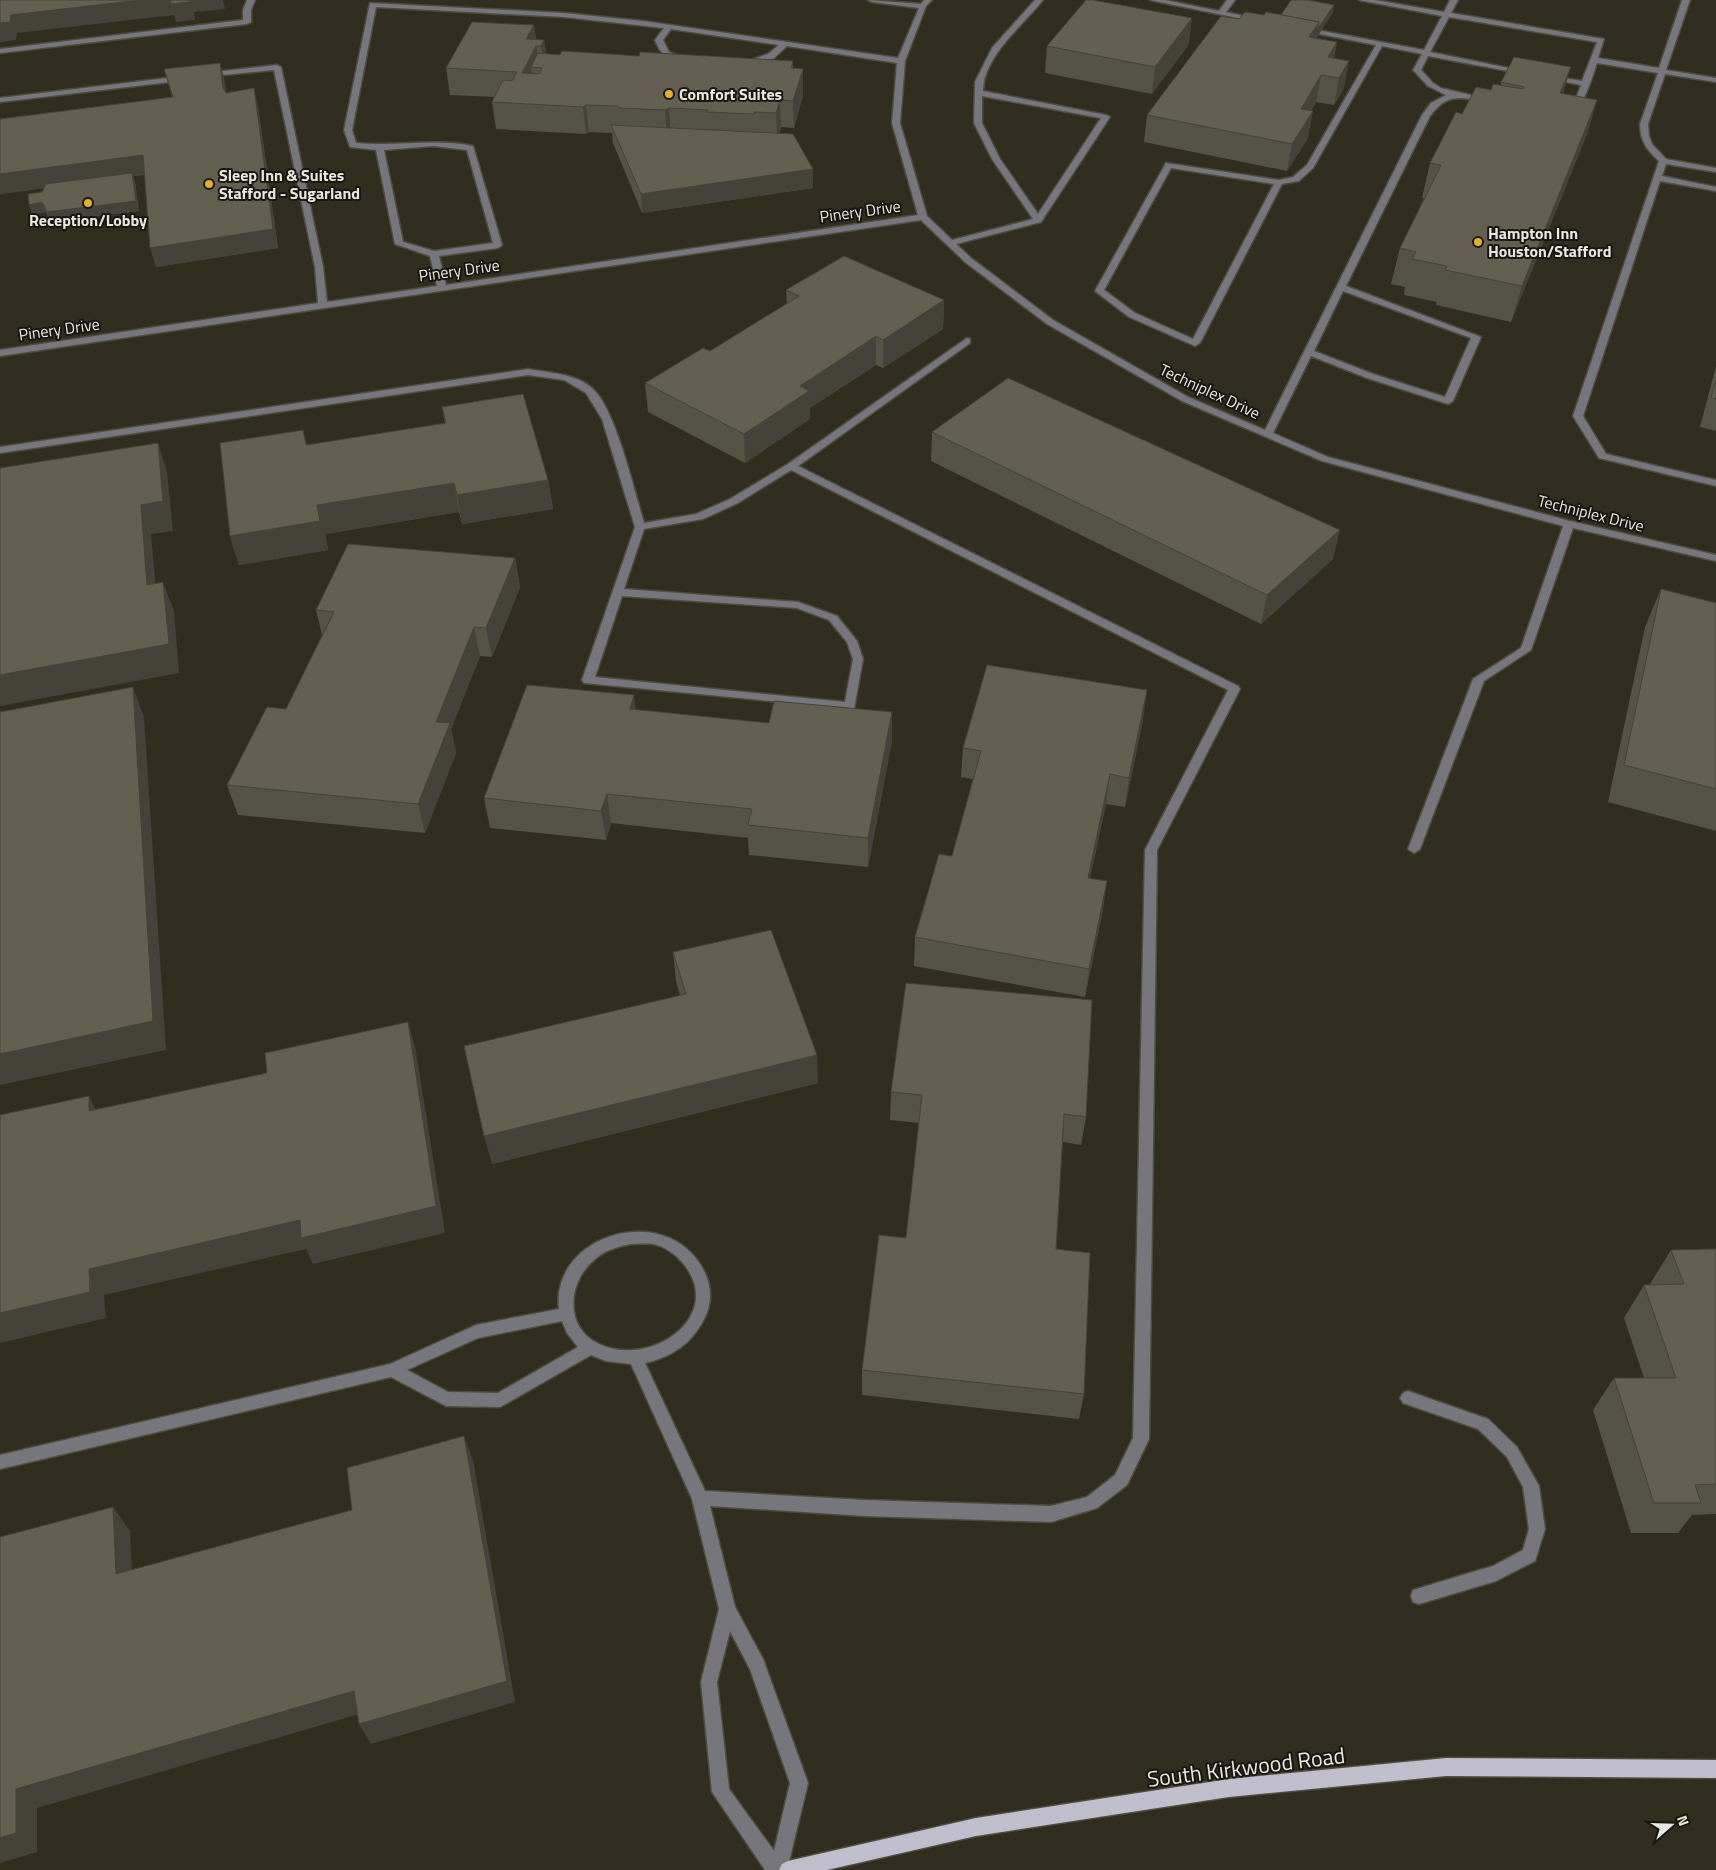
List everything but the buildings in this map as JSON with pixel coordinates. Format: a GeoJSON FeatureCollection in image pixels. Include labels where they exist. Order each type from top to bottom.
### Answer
{"type":"FeatureCollection","features":[{"type":"Feature","properties":{"kind":"main road","name":"South Kirkwood Road"},"geometry":{"type":"LineString","coordinates":[[788,1870],[976,1827],[1229,1788],[1446,1767],[1716,1769]]}},
{"type":"Feature","properties":{"kind":"street"},"geometry":{"type":"LineString","coordinates":[[0,51],[247,22],[247,10],[251,0]]}},
{"type":"Feature","properties":{"kind":"street"},"geometry":{"type":"LineString","coordinates":[[872,0],[926,3],[902,61],[896,123],[923,217]]}},
{"type":"Feature","properties":{"kind":"street"},"geometry":{"type":"LineString","coordinates":[[1038,220],[996,159],[978,123],[979,82],[995,50],[1040,0]]}},
{"type":"Feature","properties":{"kind":"street"},"geometry":{"type":"LineString","coordinates":[[1154,0],[1268,22]]}},
{"type":"Feature","properties":{"kind":"street"},"geometry":{"type":"LineString","coordinates":[[1221,13],[1231,0]]}},
{"type":"Feature","properties":{"kind":"street"},"geometry":{"type":"LineString","coordinates":[[1363,0],[1601,41],[1577,105],[1566,111]]}},
{"type":"Feature","properties":{"kind":"street"},"geometry":{"type":"LineString","coordinates":[[1454,0],[1417,70],[1422,80],[1437,89],[1453,94],[1499,102]]}},
{"type":"Feature","properties":{"kind":"street"},"geometry":{"type":"LineString","coordinates":[[1686,0],[1644,124],[1644,137],[1652,150],[1663,161],[1716,170]]}},
{"type":"Feature","properties":{"kind":"street"},"geometry":{"type":"LineString","coordinates":[[380,148],[399,244],[434,254],[498,246],[470,148],[433,144],[380,148],[353,145],[348,130],[372,5],[564,14],[669,27],[902,61]]}},
{"type":"Feature","properties":{"kind":"street"},"geometry":{"type":"LineString","coordinates":[[669,27],[658,40],[661,50],[672,59],[692,62]]}},
{"type":"Feature","properties":{"kind":"street"},"geometry":{"type":"LineString","coordinates":[[1296,28],[1529,73]]}},
{"type":"Feature","properties":{"kind":"street"},"geometry":{"type":"LineString","coordinates":[[741,65],[756,63],[771,56],[784,44]]}},
{"type":"Feature","properties":{"kind":"street"},"geometry":{"type":"LineString","coordinates":[[1279,182],[1195,343],[1132,315],[1099,292],[1169,165],[1279,182],[1296,179],[1310,166],[1380,44]]}},
{"type":"Feature","properties":{"kind":"street"},"geometry":{"type":"LineString","coordinates":[[1594,60],[1716,80]]}},
{"type":"Feature","properties":{"kind":"street"},"geometry":{"type":"LineString","coordinates":[[0,100],[277,67],[319,267],[323,305]]}},
{"type":"Feature","properties":{"kind":"street"},"geometry":{"type":"LineString","coordinates":[[1538,75],[1585,84]]}},
{"type":"Feature","properties":{"kind":"street"},"geometry":{"type":"LineString","coordinates":[[950,243],[1038,220],[1106,117],[979,93]]}},
{"type":"Feature","properties":{"kind":"street"},"geometry":{"type":"LineString","coordinates":[[1268,434],[1426,115],[1434,105],[1453,94]]}},
{"type":"Feature","properties":{"kind":"street"},"geometry":{"type":"LineString","coordinates":[[1663,161],[1578,416],[1602,456],[1716,483]]}},
{"type":"Feature","properties":{"kind":"street"},"geometry":{"type":"LineString","coordinates":[[1658,178],[1716,189]]}},
{"type":"Feature","properties":{"kind":"street","name":"Techniplex Drive"},"geometry":{"type":"LineString","coordinates":[[923,217],[968,260],[1050,322],[1185,399],[1325,459],[1569,524],[1716,558]]}},
{"type":"Feature","properties":{"kind":"street","name":"Pinery Drive"},"geometry":{"type":"LineString","coordinates":[[0,352],[923,217]]}},
{"type":"Feature","properties":{"kind":"street"},"geometry":{"type":"LineString","coordinates":[[434,254],[442,288]]}},
{"type":"Feature","properties":{"kind":"street"},"geometry":{"type":"LineString","coordinates":[[1308,352],[1370,376],[1448,401],[1476,337],[1340,287]]}},
{"type":"Feature","properties":{"kind":"street"},"geometry":{"type":"LineString","coordinates":[[640,527],[699,517],[734,501],[791,466],[967,341]]}},
{"type":"Feature","properties":{"kind":"street"},"geometry":{"type":"LineString","coordinates":[[0,450],[528,372],[567,378],[590,391],[607,418],[640,527],[588,680],[850,706],[858,659],[852,642],[833,618],[798,605],[618,592]]}},
{"type":"Feature","properties":{"kind":"street"},"geometry":{"type":"LineString","coordinates":[[700,1498],[865,1508],[1052,1514],[1091,1503],[1121,1480],[1141,1439],[1151,850],[1234,689],[791,466]]}},
{"type":"Feature","properties":{"kind":"street"},"geometry":{"type":"LineString","coordinates":[[1414,849],[1480,679],[1526,650],[1569,524]]}},
{"type":"Feature","properties":{"kind":"street"},"geometry":{"type":"LineString","coordinates":[[630,1238],[654,1238],[674,1246],[691,1260],[699,1276],[703,1294],[700,1312],[689,1329],[675,1344],[657,1354],[636,1359],[611,1358],[590,1348],[574,1333],[566,1314],[565,1292],[572,1273],[588,1256],[607,1244],[630,1238]]}},
{"type":"Feature","properties":{"kind":"street"},"geometry":{"type":"LineString","coordinates":[[0,1462],[392,1370],[476,1332],[566,1314]]}},
{"type":"Feature","properties":{"kind":"street"},"geometry":{"type":"LineString","coordinates":[[392,1370],[446,1399],[500,1400],[590,1348]]}},
{"type":"Feature","properties":{"kind":"street"},"geometry":{"type":"LineString","coordinates":[[636,1359],[700,1498],[727,1609],[757,1665],[799,1783],[777,1870]]}},
{"type":"Feature","properties":{"kind":"street"},"geometry":{"type":"LineString","coordinates":[[1408,1398],[1483,1424],[1512,1452],[1531,1486],[1537,1529],[1529,1555],[1496,1574],[1420,1596]]}},
{"type":"Feature","properties":{"kind":"street"},"geometry":{"type":"LineString","coordinates":[[727,1609],[710,1682],[721,1792],[777,1870]]}},
{"type":"Feature","properties":{"kind":"place","name":"Comfort Suites"},"geometry":{"type":"Point","coordinates":[669,94]}},
{"type":"Feature","properties":{"kind":"place","name":"Sleep Inn & Suites Stafford - Sugarland"},"geometry":{"type":"Point","coordinates":[209,184]}},
{"type":"Feature","properties":{"kind":"place","name":"Reception/Lobby"},"geometry":{"type":"Point","coordinates":[88,203]}},
{"type":"Feature","properties":{"kind":"place","name":"Hampton Inn Houston/Stafford"},"geometry":{"type":"Point","coordinates":[1478,242]}}]}
